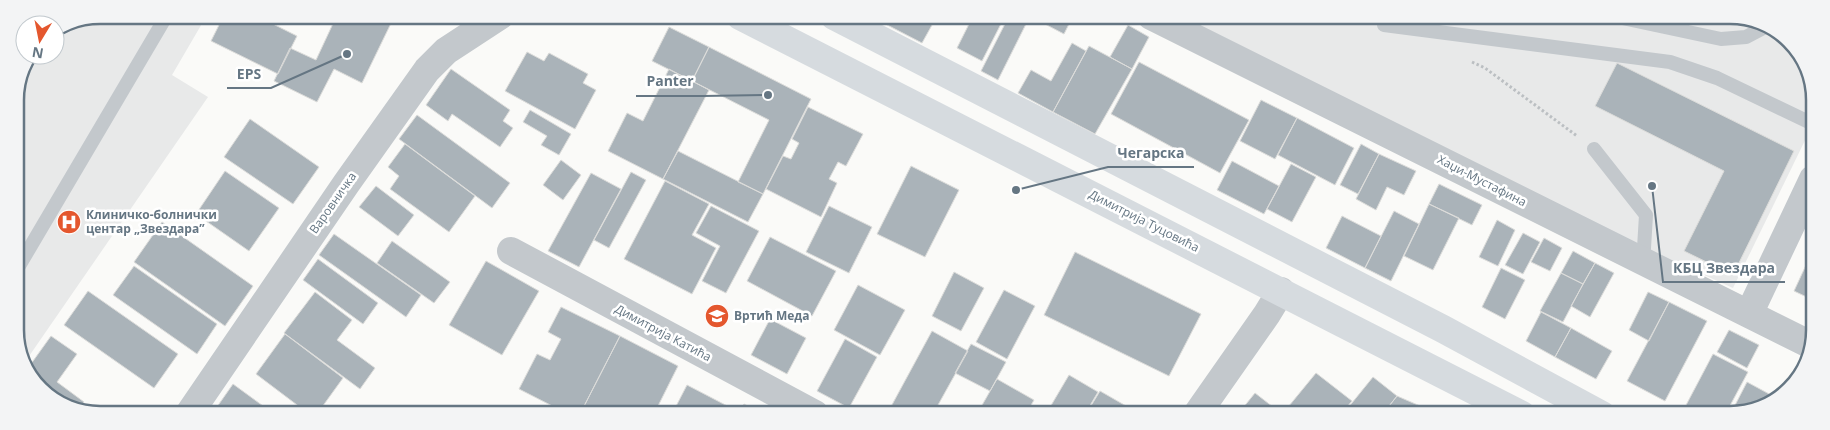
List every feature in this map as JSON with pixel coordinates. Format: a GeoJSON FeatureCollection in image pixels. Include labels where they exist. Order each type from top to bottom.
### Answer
{"type":"FeatureCollection","features":[{"type":"Feature","properties":{"kind":"main road","name":"Димитрија Туцовића"},"geometry":{"type":"LineString","coordinates":[[756,24],[1505,406]]}},
{"type":"Feature","properties":{"kind":"main road"},"geometry":{"type":"LineString","coordinates":[[850,24],[1443,329],[1585,406]]}},
{"type":"Feature","properties":{"kind":"street","name":"Варовничка"},"geometry":{"type":"LineString","coordinates":[[194,406],[346,184],[427,70],[446,51],[487,24]]}},
{"type":"Feature","properties":{"kind":"street","name":"Хаџи-Мустафина"},"geometry":{"type":"LineString","coordinates":[[1167,24],[1805,342]]}},
{"type":"Feature","properties":{"kind":"street"},"geometry":{"type":"LineString","coordinates":[[1749,314],[1806,194]]}},
{"type":"Feature","properties":{"kind":"street","name":"Димитрија Катића"},"geometry":{"type":"LineString","coordinates":[[511,251],[801,406]]}},
{"type":"Feature","properties":{"kind":"street"},"geometry":{"type":"LineString","coordinates":[[1202,406],[1267,314],[1281,291]]}},
{"type":"Feature","properties":{"kind":"lane"},"geometry":{"type":"LineString","coordinates":[[24,257],[162,24]]}},
{"type":"Feature","properties":{"kind":"lane"},"geometry":{"type":"LineString","coordinates":[[1651,24],[1721,39],[1746,37],[1759,30]]}},
{"type":"Feature","properties":{"kind":"lane"},"geometry":{"type":"LineString","coordinates":[[1384,25],[1670,62],[1717,78],[1806,121]]}},
{"type":"Feature","properties":{"kind":"lane"},"geometry":{"type":"LineString","coordinates":[[1594,148],[1646,215],[1644,248],[1640,260]]}},
{"type":"Feature","properties":{"kind":"path"},"geometry":{"type":"LineString","coordinates":[[1468,60],[1485,68],[1594,148]]}},
{"type":"Feature","properties":{"kind":"shaded area","name":"Клиничко-болнички центар „Звездара”"},"geometry":{"type":"Polygon","coordinates":[[[202,24],[172,75],[208,97],[29,356],[25,345],[24,330],[24,95],[26,80],[32,66],[65,65],[65,33],[85,25],[202,24]]]}},
{"type":"Feature","properties":{"kind":"shaded area"},"geometry":{"type":"Polygon","coordinates":[[[1197,24],[1730,24],[1745,25],[1764,32],[1784,46],[1798,66],[1802,76],[1806,100],[1806,138],[1733,288],[1644,248],[1197,24]]]}},
{"type":"Feature","properties":{"kind":"building"},"geometry":{"type":"Polygon","coordinates":[[[220,24],[273,24],[297,36],[278,74],[211,41],[220,24]]]}},
{"type":"Feature","properties":{"kind":"building"},"geometry":{"type":"Polygon","coordinates":[[[333,24],[391,24],[362,83],[334,69],[317,102],[274,81],[290,48],[316,60],[333,24]]]}},
{"type":"Feature","properties":{"kind":"building"},"geometry":{"type":"Polygon","coordinates":[[[885,24],[933,24],[922,43],[885,24]]]}},
{"type":"Feature","properties":{"kind":"building"},"geometry":{"type":"Polygon","coordinates":[[[969,24],[1001,24],[982,61],[957,48],[969,24]]]}},
{"type":"Feature","properties":{"kind":"building"},"geometry":{"type":"Polygon","coordinates":[[[1005,24],[1026,24],[998,80],[981,71],[1005,24]]]}},
{"type":"Feature","properties":{"kind":"building"},"geometry":{"type":"Polygon","coordinates":[[[1045,24],[1069,24],[1064,34],[1045,24]]]}},
{"type":"Feature","properties":{"kind":"building"},"geometry":{"type":"Polygon","coordinates":[[[1128,25],[1149,37],[1132,69],[1110,57],[1128,25]]]}},
{"type":"Feature","properties":{"kind":"building"},"geometry":{"type":"Polygon","coordinates":[[[669,27],[709,47],[692,81],[652,61],[669,27]]]}},
{"type":"Feature","properties":{"kind":"building"},"geometry":{"type":"Polygon","coordinates":[[[1072,43],[1086,51],[1053,112],[1018,93],[1031,70],[1051,81],[1072,43]]]}},
{"type":"Feature","properties":{"kind":"building"},"geometry":{"type":"Polygon","coordinates":[[[1089,46],[1132,69],[1095,134],[1053,112],[1089,46]]]}},
{"type":"Feature","properties":{"kind":"building"},"geometry":{"type":"Polygon","coordinates":[[[709,47],[811,99],[763,194],[738,182],[769,120],[692,81],[709,47]]]}},
{"type":"Feature","properties":{"kind":"building"},"geometry":{"type":"Polygon","coordinates":[[[527,52],[544,61],[549,53],[588,74],[583,83],[596,90],[575,129],[505,91],[527,52]]]}},
{"type":"Feature","properties":{"kind":"building"},"geometry":{"type":"Polygon","coordinates":[[[1139,62],[1249,120],[1220,173],[1111,114],[1139,62]]]}},
{"type":"Feature","properties":{"kind":"building"},"geometry":{"type":"Polygon","coordinates":[[[1617,63],[1794,151],[1733,275],[1684,251],[1724,171],[1595,106],[1617,63]]]}},
{"type":"Feature","properties":{"kind":"building"},"geometry":{"type":"Polygon","coordinates":[[[451,69],[510,110],[503,121],[513,128],[500,147],[452,114],[448,121],[426,105],[451,69]]]}},
{"type":"Feature","properties":{"kind":"building"},"geometry":{"type":"Polygon","coordinates":[[[669,69],[709,90],[663,179],[608,151],[627,113],[643,121],[669,69]]]}},
{"type":"Feature","properties":{"kind":"building"},"geometry":{"type":"Polygon","coordinates":[[[1261,100],[1297,118],[1275,159],[1240,141],[1261,100]]]}},
{"type":"Feature","properties":{"kind":"building"},"geometry":{"type":"Polygon","coordinates":[[[808,107],[863,134],[846,166],[838,162],[829,179],[837,183],[821,217],[766,189],[783,156],[791,159],[799,143],[792,139],[808,107]]]}},
{"type":"Feature","properties":{"kind":"building"},"geometry":{"type":"Polygon","coordinates":[[[530,110],[571,134],[559,155],[541,145],[547,136],[523,122],[530,110]]]}},
{"type":"Feature","properties":{"kind":"building"},"geometry":{"type":"Polygon","coordinates":[[[417,115],[510,183],[492,208],[399,139],[417,115]]]}},
{"type":"Feature","properties":{"kind":"building"},"geometry":{"type":"Polygon","coordinates":[[[1297,118],[1354,148],[1335,185],[1278,155],[1297,118]]]}},
{"type":"Feature","properties":{"kind":"building"},"geometry":{"type":"Polygon","coordinates":[[[250,119],[319,167],[293,204],[224,157],[250,119]]]}},
{"type":"Feature","properties":{"kind":"building"},"geometry":{"type":"Polygon","coordinates":[[[405,144],[475,196],[449,232],[390,189],[399,176],[388,167],[405,144]]]}},
{"type":"Feature","properties":{"kind":"building"},"geometry":{"type":"Polygon","coordinates":[[[1361,144],[1379,154],[1358,194],[1340,185],[1361,144]]]}},
{"type":"Feature","properties":{"kind":"building"},"geometry":{"type":"Polygon","coordinates":[[[678,151],[763,194],[748,222],[663,179],[678,151]]]}},
{"type":"Feature","properties":{"kind":"building"},"geometry":{"type":"Polygon","coordinates":[[[1379,154],[1416,171],[1404,195],[1387,187],[1376,210],[1356,199],[1379,154]]]}},
{"type":"Feature","properties":{"kind":"building"},"geometry":{"type":"Polygon","coordinates":[[[561,160],[581,175],[563,200],[543,185],[561,160]]]}},
{"type":"Feature","properties":{"kind":"building"},"geometry":{"type":"Polygon","coordinates":[[[1232,161],[1279,186],[1264,214],[1217,190],[1232,161]]]}},
{"type":"Feature","properties":{"kind":"building"},"geometry":{"type":"Polygon","coordinates":[[[1291,164],[1316,177],[1292,222],[1267,209],[1291,164]]]}},
{"type":"Feature","properties":{"kind":"building"},"geometry":{"type":"Polygon","coordinates":[[[911,166],[959,190],[925,257],[877,234],[911,166]]]}},
{"type":"Feature","properties":{"kind":"building"},"geometry":{"type":"Polygon","coordinates":[[[225,171],[279,208],[249,251],[196,214],[225,171]]]}},
{"type":"Feature","properties":{"kind":"building"},"geometry":{"type":"Polygon","coordinates":[[[631,172],[646,180],[609,248],[594,240],[631,172]]]}},
{"type":"Feature","properties":{"kind":"building"},"geometry":{"type":"Polygon","coordinates":[[[591,173],[621,189],[579,267],[548,251],[591,173]]]}},
{"type":"Feature","properties":{"kind":"building"},"geometry":{"type":"Polygon","coordinates":[[[665,181],[709,204],[692,235],[716,248],[692,294],[624,259],[665,181]]]}},
{"type":"Feature","properties":{"kind":"building"},"geometry":{"type":"Polygon","coordinates":[[[1439,184],[1482,205],[1472,225],[1429,204],[1439,184]]]}},
{"type":"Feature","properties":{"kind":"building"},"geometry":{"type":"Polygon","coordinates":[[[376,186],[414,215],[398,236],[359,207],[376,186]]]}},
{"type":"Feature","properties":{"kind":"building"},"geometry":{"type":"Polygon","coordinates":[[[1429,204],[1459,218],[1433,270],[1404,256],[1429,204]]]}},
{"type":"Feature","properties":{"kind":"building"},"geometry":{"type":"Polygon","coordinates":[[[711,206],[759,231],[726,293],[702,281],[720,246],[696,233],[711,206]]]}},
{"type":"Feature","properties":{"kind":"building"},"geometry":{"type":"Polygon","coordinates":[[[829,206],[872,227],[849,273],[806,252],[829,206]]]}},
{"type":"Feature","properties":{"kind":"building"},"geometry":{"type":"Polygon","coordinates":[[[1394,211],[1419,224],[1391,281],[1365,268],[1394,211]]]}},
{"type":"Feature","properties":{"kind":"building"},"geometry":{"type":"Polygon","coordinates":[[[1342,216],[1381,236],[1365,268],[1326,248],[1342,216]]]}},
{"type":"Feature","properties":{"kind":"building"},"geometry":{"type":"Polygon","coordinates":[[[1497,220],[1515,230],[1498,266],[1479,257],[1497,220]]]}},
{"type":"Feature","properties":{"kind":"building"},"geometry":{"type":"Polygon","coordinates":[[[162,222],[253,286],[225,326],[134,262],[162,222]]]}},
{"type":"Feature","properties":{"kind":"building"},"geometry":{"type":"Polygon","coordinates":[[[1523,233],[1540,242],[1523,274],[1505,265],[1523,233]]]}},
{"type":"Feature","properties":{"kind":"building"},"geometry":{"type":"Polygon","coordinates":[[[334,234],[421,295],[406,317],[319,255],[334,234]]]}},
{"type":"Feature","properties":{"kind":"building"},"geometry":{"type":"Polygon","coordinates":[[[770,237],[836,271],[812,316],[747,281],[770,237]]]}},
{"type":"Feature","properties":{"kind":"building"},"geometry":{"type":"Polygon","coordinates":[[[1544,238],[1562,248],[1550,271],[1531,262],[1544,238]]]}},
{"type":"Feature","properties":{"kind":"building"},"geometry":{"type":"Polygon","coordinates":[[[392,241],[450,282],[434,303],[377,263],[392,241]]]}},
{"type":"Feature","properties":{"kind":"building"},"geometry":{"type":"Polygon","coordinates":[[[1573,251],[1595,263],[1583,284],[1561,273],[1573,251]]]}},
{"type":"Feature","properties":{"kind":"building"},"geometry":{"type":"Polygon","coordinates":[[[1075,252],[1201,314],[1169,376],[1044,315],[1075,252]]]}},
{"type":"Feature","properties":{"kind":"building"},"geometry":{"type":"Polygon","coordinates":[[[318,259],[378,303],[363,324],[303,280],[318,259]]]}},
{"type":"Feature","properties":{"kind":"building"},"geometry":{"type":"Polygon","coordinates":[[[486,261],[539,291],[502,355],[449,325],[486,261]]]}},
{"type":"Feature","properties":{"kind":"building"},"geometry":{"type":"Polygon","coordinates":[[[1595,263],[1614,273],[1590,317],[1571,306],[1595,263]]]}},
{"type":"Feature","properties":{"kind":"building"},"geometry":{"type":"Polygon","coordinates":[[[1806,265],[1806,297],[1794,291],[1806,265]]]}},
{"type":"Feature","properties":{"kind":"building"},"geometry":{"type":"Polygon","coordinates":[[[134,266],[217,324],[197,354],[113,295],[134,266]]]}},
{"type":"Feature","properties":{"kind":"building"},"geometry":{"type":"Polygon","coordinates":[[[1501,268],[1525,280],[1505,319],[1482,307],[1501,268]]]}},
{"type":"Feature","properties":{"kind":"building"},"geometry":{"type":"Polygon","coordinates":[[[954,272],[984,288],[961,331],[932,316],[954,272]]]}},
{"type":"Feature","properties":{"kind":"building"},"geometry":{"type":"Polygon","coordinates":[[[1561,273],[1583,284],[1563,322],[1540,311],[1561,273]]]}},
{"type":"Feature","properties":{"kind":"building"},"geometry":{"type":"Polygon","coordinates":[[[858,285],[905,310],[880,355],[834,330],[858,285]]]}},
{"type":"Feature","properties":{"kind":"building"},"geometry":{"type":"Polygon","coordinates":[[[1004,290],[1035,306],[1007,359],[976,342],[1004,290]]]}},
{"type":"Feature","properties":{"kind":"building"},"geometry":{"type":"Polygon","coordinates":[[[88,291],[178,354],[154,388],[64,325],[88,291]]]}},
{"type":"Feature","properties":{"kind":"building"},"geometry":{"type":"Polygon","coordinates":[[[315,292],[352,320],[337,340],[375,368],[360,389],[284,333],[315,292]]]}},
{"type":"Feature","properties":{"kind":"building"},"geometry":{"type":"Polygon","coordinates":[[[1648,292],[1669,302],[1649,341],[1629,330],[1648,292]]]}},
{"type":"Feature","properties":{"kind":"building"},"geometry":{"type":"Polygon","coordinates":[[[1669,302],[1707,321],[1665,401],[1627,381],[1669,302]]]}},
{"type":"Feature","properties":{"kind":"building"},"geometry":{"type":"Polygon","coordinates":[[[561,307],[620,336],[584,406],[552,406],[519,389],[537,354],[550,360],[561,339],[548,332],[561,307]]]}},
{"type":"Feature","properties":{"kind":"building"},"geometry":{"type":"Polygon","coordinates":[[[1541,312],[1571,328],[1555,357],[1526,341],[1541,312]]]}},
{"type":"Feature","properties":{"kind":"building"},"geometry":{"type":"Polygon","coordinates":[[[770,319],[806,338],[787,374],[751,355],[770,319]]]}},
{"type":"Feature","properties":{"kind":"building"},"geometry":{"type":"Polygon","coordinates":[[[1571,328],[1612,351],[1596,379],[1555,357],[1571,328]]]}},
{"type":"Feature","properties":{"kind":"building"},"geometry":{"type":"Polygon","coordinates":[[[1729,330],[1759,345],[1747,368],[1717,352],[1729,330]]]}},
{"type":"Feature","properties":{"kind":"building"},"geometry":{"type":"Polygon","coordinates":[[[932,331],[968,351],[937,406],[891,406],[932,331]]]}},
{"type":"Feature","properties":{"kind":"building"},"geometry":{"type":"Polygon","coordinates":[[[285,334],[343,378],[323,406],[298,406],[256,374],[285,334]]]}},
{"type":"Feature","properties":{"kind":"building"},"geometry":{"type":"Polygon","coordinates":[[[51,336],[77,354],[57,382],[84,402],[83,404],[66,398],[46,384],[32,363],[51,336]]]}},
{"type":"Feature","properties":{"kind":"building"},"geometry":{"type":"Polygon","coordinates":[[[620,336],[678,366],[658,406],[584,406],[620,336]]]}},
{"type":"Feature","properties":{"kind":"building"},"geometry":{"type":"Polygon","coordinates":[[[845,339],[877,357],[850,406],[845,406],[817,391],[845,339]]]}},
{"type":"Feature","properties":{"kind":"building"},"geometry":{"type":"Polygon","coordinates":[[[971,344],[1006,362],[990,391],[955,373],[971,344]]]}},
{"type":"Feature","properties":{"kind":"building"},"geometry":{"type":"Polygon","coordinates":[[[1713,354],[1748,372],[1730,406],[1686,406],[1713,354]]]}},
{"type":"Feature","properties":{"kind":"building"},"geometry":{"type":"Polygon","coordinates":[[[1316,373],[1352,401],[1348,406],[1289,406],[1316,373]]]}},
{"type":"Feature","properties":{"kind":"building"},"geometry":{"type":"Polygon","coordinates":[[[1069,375],[1098,392],[1090,406],[1051,406],[1069,375]]]}},
{"type":"Feature","properties":{"kind":"building"},"geometry":{"type":"Polygon","coordinates":[[[1373,377],[1397,396],[1389,406],[1349,406],[1373,377]]]}},
{"type":"Feature","properties":{"kind":"building"},"geometry":{"type":"Polygon","coordinates":[[[997,379],[1034,400],[1031,406],[982,406],[997,379]]]}},
{"type":"Feature","properties":{"kind":"building"},"geometry":{"type":"Polygon","coordinates":[[[1747,382],[1770,394],[1750,404],[1735,406],[1747,382]]]}},
{"type":"Feature","properties":{"kind":"building"},"geometry":{"type":"Polygon","coordinates":[[[233,384],[263,406],[218,406],[233,384]]]}},
{"type":"Feature","properties":{"kind":"building"},"geometry":{"type":"Polygon","coordinates":[[[687,385],[727,406],[676,406],[687,385]]]}},
{"type":"Feature","properties":{"kind":"building"},"geometry":{"type":"Polygon","coordinates":[[[1100,391],[1126,406],[1091,406],[1100,391]]]}},
{"type":"Feature","properties":{"kind":"building"},"geometry":{"type":"Polygon","coordinates":[[[1255,393],[1272,406],[1244,406],[1255,393]]]}},
{"type":"Feature","properties":{"kind":"building"},"geometry":{"type":"Polygon","coordinates":[[[1397,396],[1420,406],[1389,406],[1397,396]]]}},
{"type":"Feature","properties":{"kind":"place","name":"EPS"},"geometry":{"type":"Point","coordinates":[347,54]}},
{"type":"Feature","properties":{"kind":"place","name":"Panter"},"geometry":{"type":"Point","coordinates":[768,95]}},
{"type":"Feature","properties":{"kind":"place","name":"КБЦ Звездара"},"geometry":{"type":"Point","coordinates":[1652,186]}},
{"type":"Feature","properties":{"kind":"place","name":"Чегарска"},"geometry":{"type":"Point","coordinates":[1016,190]}},
{"type":"Feature","properties":{"kind":"place","name":"Клиничко-болнички центар „Звездара”"},"geometry":{"type":"Point","coordinates":[69,222]}},
{"type":"Feature","properties":{"kind":"place","name":"Вртић Меда"},"geometry":{"type":"Point","coordinates":[717,316]}}]}
